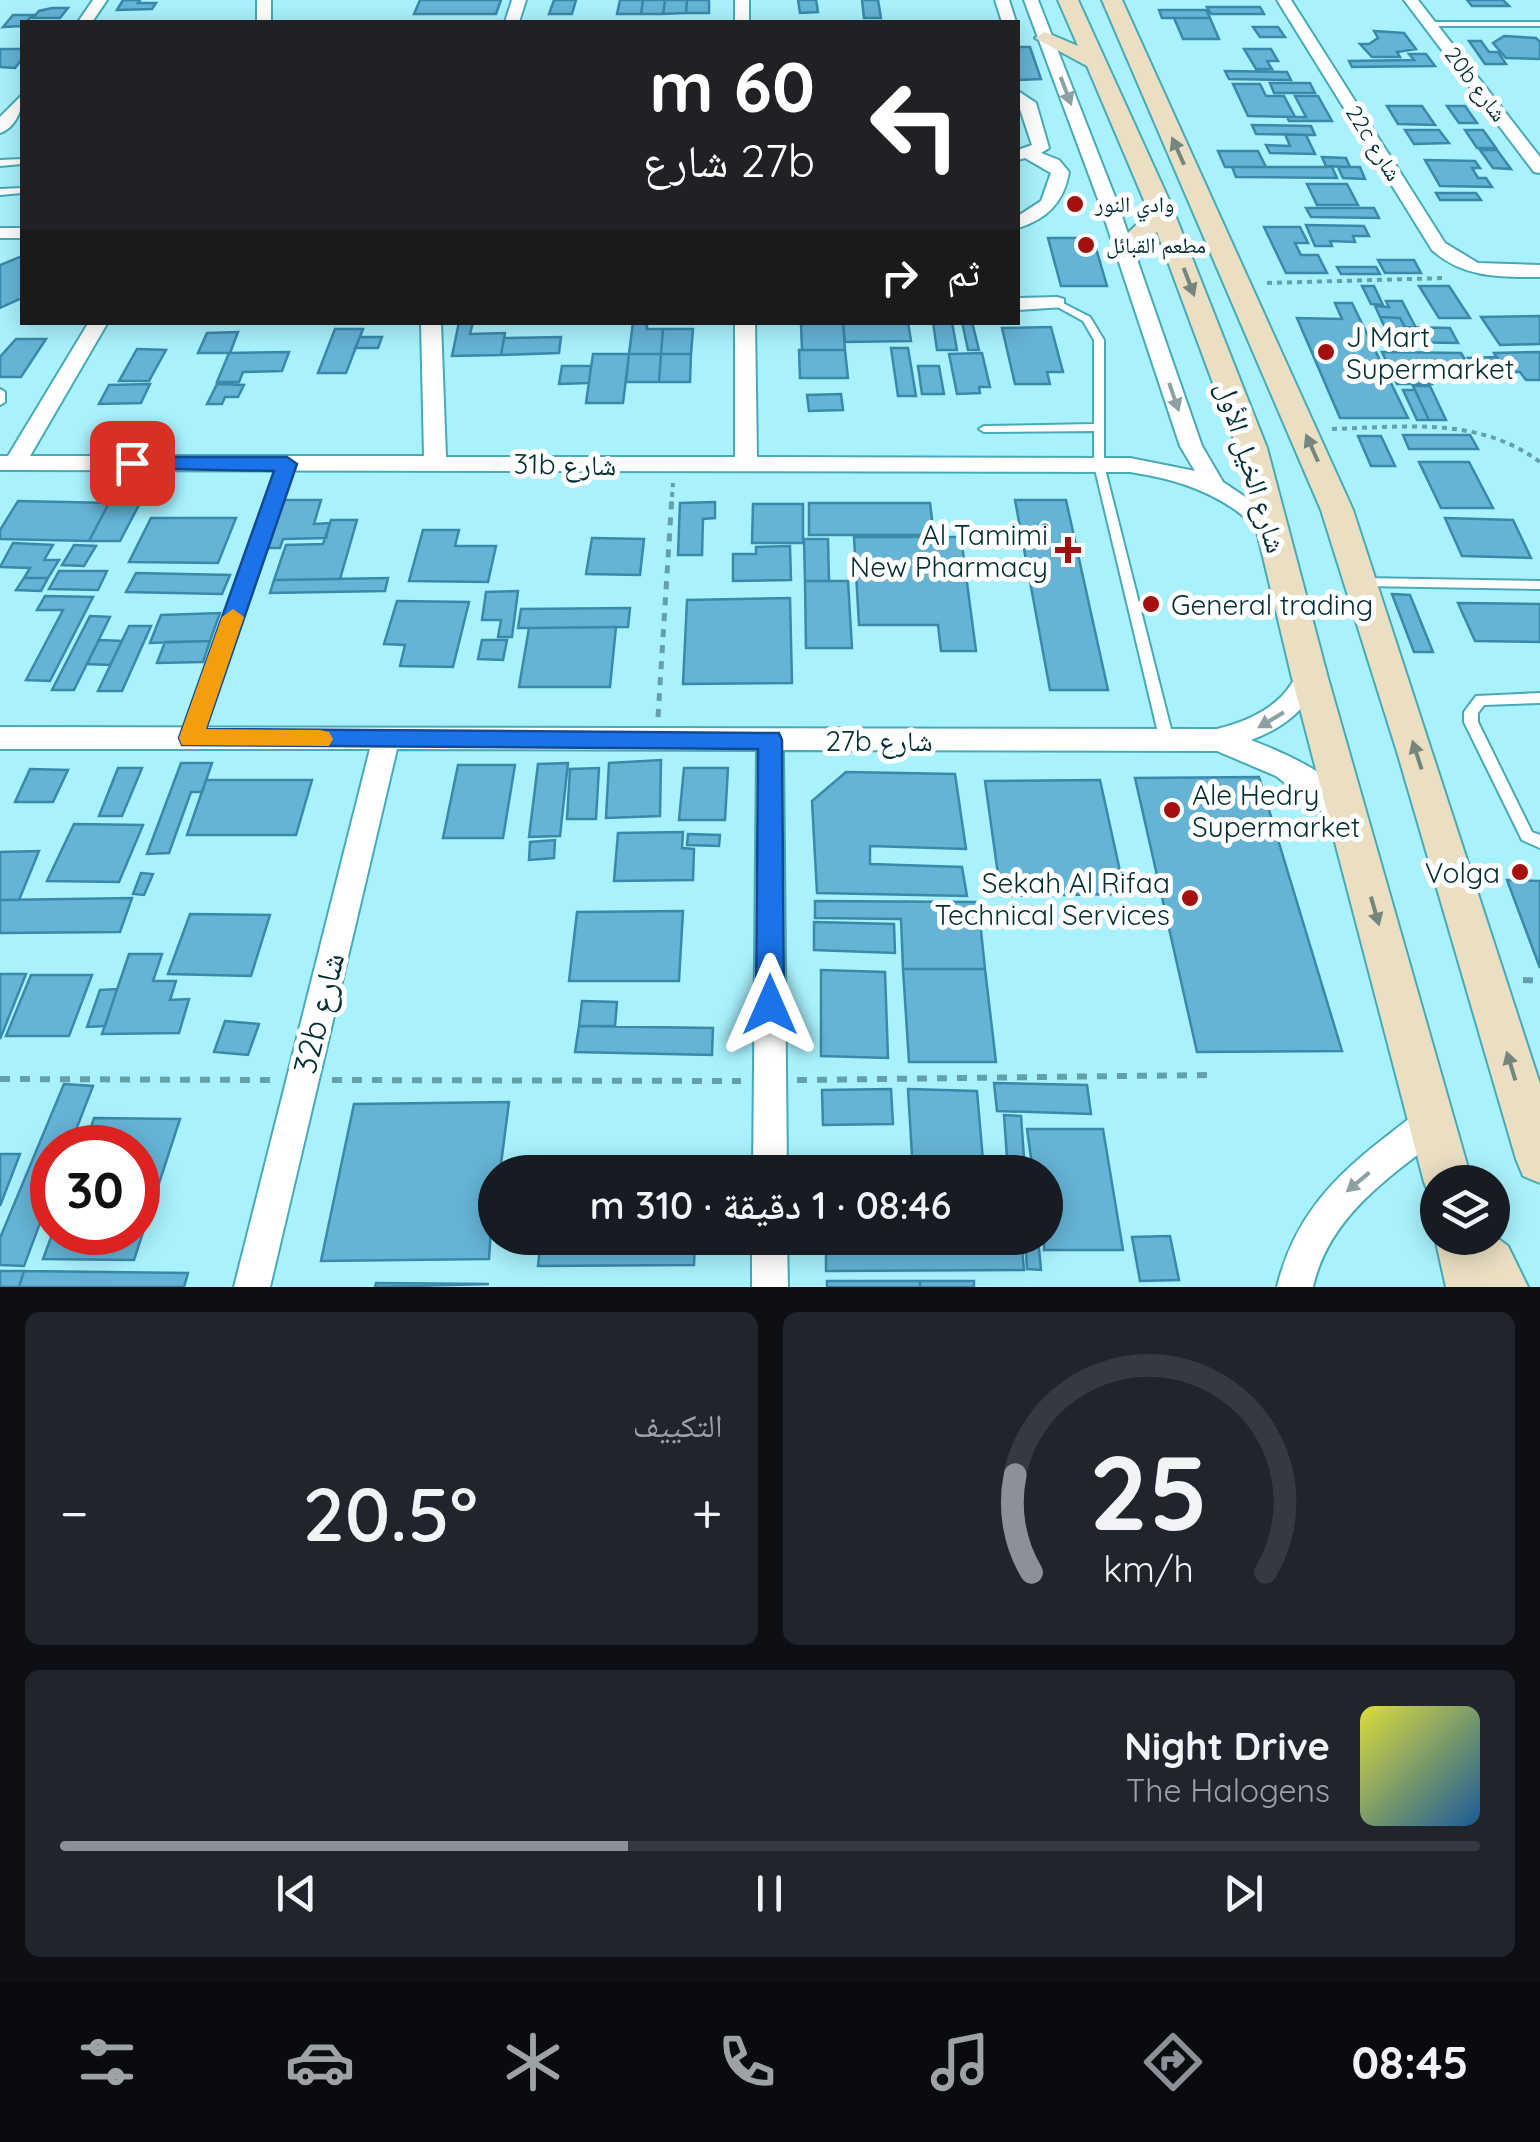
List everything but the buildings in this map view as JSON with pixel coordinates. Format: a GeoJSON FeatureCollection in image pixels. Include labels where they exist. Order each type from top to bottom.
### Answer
{"type":"FeatureCollection","features":[{"type":"Feature","properties":{"kind":"main road","name":"شارع الخيل الأول"},"geometry":{"type":"LineString","coordinates":[[1068,0],[1162,212],[1244,423],[1444,1165]]}},
{"type":"Feature","properties":{"kind":"main road","name":"شارع الخيل الأول"},"geometry":{"type":"LineString","coordinates":[[1112,0],[1304,429],[1361,582],[1540,1159]]}},
{"type":"Feature","properties":{"kind":"main road"},"geometry":{"type":"LineString","coordinates":[[1045,38],[1098,63]]}},
{"type":"Feature","properties":{"kind":"main road"},"geometry":{"type":"LineString","coordinates":[[1124,250],[1162,212]]}},
{"type":"Feature","properties":{"kind":"main road"},"geometry":{"type":"LineString","coordinates":[[1464,1255],[1471,1287]]}},
{"type":"Feature","properties":{"kind":"main road"},"geometry":{"type":"LineString","coordinates":[[1480,1255],[1504,1287]]}},
{"type":"Feature","properties":{"kind":"street"},"geometry":{"type":"LineString","coordinates":[[1032,0],[1187,434],[1213,484]]}},
{"type":"Feature","properties":{"kind":"street","name":"22c شارع"},"geometry":{"type":"LineString","coordinates":[[1284,0],[1438,246],[1460,264],[1478,270]]}},
{"type":"Feature","properties":{"kind":"street","name":"20b شارع"},"geometry":{"type":"LineString","coordinates":[[1411,0],[1540,168]]}},
{"type":"Feature","properties":{"kind":"street"},"geometry":{"type":"LineString","coordinates":[[1020,97],[1028,103],[1040,148],[1023,154]]}},
{"type":"Feature","properties":{"kind":"street"},"geometry":{"type":"LineString","coordinates":[[0,128],[20,103]]}},
{"type":"Feature","properties":{"kind":"street"},"geometry":{"type":"LineString","coordinates":[[1020,222],[1058,196],[1060,172],[1053,164],[1023,154]]}},
{"type":"Feature","properties":{"kind":"street"},"geometry":{"type":"LineString","coordinates":[[1478,270],[1540,271]]}},
{"type":"Feature","properties":{"kind":"street"},"geometry":{"type":"LineString","coordinates":[[1020,304],[1057,303]]}},
{"type":"Feature","properties":{"kind":"street"},"geometry":{"type":"LineString","coordinates":[[8,463],[97,325]]}},
{"type":"Feature","properties":{"kind":"street"},"geometry":{"type":"LineString","coordinates":[[431,325],[435,462]]}},
{"type":"Feature","properties":{"kind":"street"},"geometry":{"type":"LineString","coordinates":[[745,325],[746,466]]}},
{"type":"Feature","properties":{"kind":"street","name":"31b شارع"},"geometry":{"type":"LineString","coordinates":[[1130,466],[1168,449],[1187,434]]}},
{"type":"Feature","properties":{"kind":"street","name":"31b شارع"},"geometry":{"type":"LineString","coordinates":[[8,463],[1130,466],[1166,470],[1213,484],[1273,527]]}},
{"type":"Feature","properties":{"kind":"street","name":"27b شارع"},"geometry":{"type":"LineString","coordinates":[[1217,740],[1254,729],[1285,712],[1310,678]]}},
{"type":"Feature","properties":{"kind":"street","name":"27b شارع"},"geometry":{"type":"LineString","coordinates":[[0,739],[1217,740],[1254,750],[1289,767],[1321,790],[1348,817]]}},
{"type":"Feature","properties":{"kind":"street","name":"32b شارع"},"geometry":{"type":"LineString","coordinates":[[252,1287],[386,740]]}},
{"type":"Feature","properties":{"kind":"street"},"geometry":{"type":"LineString","coordinates":[[770,740],[770,1155]]}},
{"type":"Feature","properties":{"kind":"street"},"geometry":{"type":"LineString","coordinates":[[1295,1287],[1307,1242],[1328,1208],[1434,1120]]}},
{"type":"Feature","properties":{"kind":"street"},"geometry":{"type":"LineString","coordinates":[[770,1255],[770,1287]]}},
{"type":"Feature","properties":{"kind":"lane"},"geometry":{"type":"LineString","coordinates":[[1430,24],[1540,24]]}},
{"type":"Feature","properties":{"kind":"lane"},"geometry":{"type":"LineString","coordinates":[[1057,303],[1087,318],[1099,340],[1100,465],[1168,740]]}},
{"type":"Feature","properties":{"kind":"lane"},"geometry":{"type":"LineString","coordinates":[[0,392],[0,402]]}},
{"type":"Feature","properties":{"kind":"lane"},"geometry":{"type":"LineString","coordinates":[[984,429],[1099,427]]}},
{"type":"Feature","properties":{"kind":"lane"},"geometry":{"type":"LineString","coordinates":[[191,738],[287,464]]}},
{"type":"Feature","properties":{"kind":"lane"},"geometry":{"type":"LineString","coordinates":[[1361,582],[1540,585]]}},
{"type":"Feature","properties":{"kind":"lane"},"geometry":{"type":"LineString","coordinates":[[1540,698],[1481,700],[1471,712],[1471,722],[1527,836],[1540,842]]}},
{"type":"Feature","properties":{"kind":"path"},"geometry":{"type":"LineString","coordinates":[[1238,284],[1434,279],[1478,270]]}},
{"type":"Feature","properties":{"kind":"path"},"geometry":{"type":"LineString","coordinates":[[1304,429],[1470,428],[1512,441],[1540,462]]}},
{"type":"Feature","properties":{"kind":"path"},"geometry":{"type":"LineString","coordinates":[[656,739],[674,466]]}},
{"type":"Feature","properties":{"kind":"path"},"geometry":{"type":"LineString","coordinates":[[0,1079],[770,1080],[1210,1075]]}},
{"type":"Feature","properties":{"kind":"slow traffic"},"geometry":{"type":"LineString","coordinates":[[233,617],[191,738],[320,739]]}},
{"type":"Feature","properties":{"kind":"place","name":"وادي النور"},"geometry":{"type":"Point","coordinates":[1075,204]}},
{"type":"Feature","properties":{"kind":"place","name":"مطعم القبائل"},"geometry":{"type":"Point","coordinates":[1086,245]}},
{"type":"Feature","properties":{"kind":"place","name":"J Mart Supermarket"},"geometry":{"type":"Point","coordinates":[1326,352]}},
{"type":"Feature","properties":{"kind":"place","name":"Al Tamimi New Pharmacy"},"geometry":{"type":"Point","coordinates":[1068,550]}},
{"type":"Feature","properties":{"kind":"place","name":"General trading"},"geometry":{"type":"Point","coordinates":[1151,604]}},
{"type":"Feature","properties":{"kind":"place","name":"Ale Hedry Supermarket"},"geometry":{"type":"Point","coordinates":[1172,810]}},
{"type":"Feature","properties":{"kind":"place","name":"Volga"},"geometry":{"type":"Point","coordinates":[1520,872]}},
{"type":"Feature","properties":{"kind":"place","name":"Sekah Al Rifaa Technical Services"},"geometry":{"type":"Point","coordinates":[1190,898]}},
{"type":"Feature","properties":{"kind":"route"},"geometry":{"type":"LineString","coordinates":[[132,463],[287,464],[191,738],[770,740],[770,1005]]}}]}
